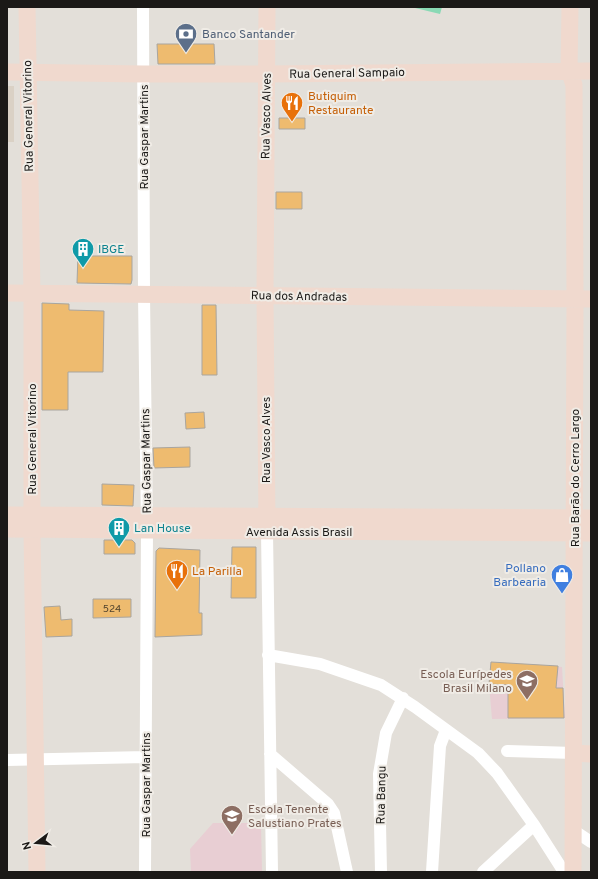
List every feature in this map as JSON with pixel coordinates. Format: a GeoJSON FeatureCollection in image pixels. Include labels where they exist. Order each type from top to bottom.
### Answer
{"type":"FeatureCollection","features":[{"type":"Feature","properties":{"kind":"street","name":"Rua General Vitorino"},"geometry":{"type":"LineString","coordinates":[[27,7],[32,293],[32,522],[36,872]]}},
{"type":"Feature","properties":{"kind":"street","name":"Rua Gaspar Martins"},"geometry":{"type":"LineString","coordinates":[[143,7],[144,294],[147,523],[145,872]]}},
{"type":"Feature","properties":{"kind":"street","name":"Rua Vasco Alves"},"geometry":{"type":"LineString","coordinates":[[267,7],[265,295],[268,655],[272,872]]}},
{"type":"Feature","properties":{"kind":"street","name":"Rua Barão do Cerro Largo"},"geometry":{"type":"LineString","coordinates":[[570,7],[579,74]]}},
{"type":"Feature","properties":{"kind":"street","name":"Rua Barão do Cerro Largo"},"geometry":{"type":"LineString","coordinates":[[573,872],[574,753],[583,526],[583,299],[579,74],[580,7]]}},
{"type":"Feature","properties":{"kind":"street","name":"Rua General Sampaio"},"geometry":{"type":"LineString","coordinates":[[7,72],[144,74],[579,74]]}},
{"type":"Feature","properties":{"kind":"street","name":"Rua dos Andradas"},"geometry":{"type":"LineString","coordinates":[[7,293],[583,299]]}},
{"type":"Feature","properties":{"kind":"street","name":"Avenida Assis Brasil"},"geometry":{"type":"LineString","coordinates":[[7,515],[32,522],[583,526]]}},
{"type":"Feature","properties":{"kind":"street","name":"Avenida Assis Brasil"},"geometry":{"type":"LineString","coordinates":[[7,529],[32,522]]}},
{"type":"Feature","properties":{"kind":"street"},"geometry":{"type":"LineString","coordinates":[[268,655],[320,664],[381,685],[403,698],[478,753],[497,773],[534,825],[564,872]]}},
{"type":"Feature","properties":{"kind":"street","name":"Rua Bangu"},"geometry":{"type":"LineString","coordinates":[[381,872],[379,774],[386,733],[403,698]]}},
{"type":"Feature","properties":{"kind":"street"},"geometry":{"type":"LineString","coordinates":[[432,872],[440,746],[446,730]]}},
{"type":"Feature","properties":{"kind":"street"},"geometry":{"type":"LineString","coordinates":[[507,751],[591,754]]}},
{"type":"Feature","properties":{"kind":"street"},"geometry":{"type":"LineString","coordinates":[[270,754],[328,804],[334,813],[347,872]]}},
{"type":"Feature","properties":{"kind":"street"},"geometry":{"type":"LineString","coordinates":[[7,760],[146,757]]}},
{"type":"Feature","properties":{"kind":"street"},"geometry":{"type":"LineString","coordinates":[[483,872],[534,825]]}},
{"type":"Feature","properties":{"kind":"street"},"geometry":{"type":"LineString","coordinates":[[573,830],[591,842]]}},
{"type":"Feature","properties":{"kind":"street"},"geometry":{"type":"LineString","coordinates":[[376,872],[387,872]]}},
{"type":"Feature","properties":{"kind":"shaded area"},"geometry":{"type":"Polygon","coordinates":[[[7,86],[14,86],[14,142],[7,142],[7,86]]]}},
{"type":"Feature","properties":{"kind":"shaded area","name":"Escola Eurípedes Brasil Milano"},"geometry":{"type":"Polygon","coordinates":[[[491,662],[562,667],[565,718],[492,719],[489,684],[491,662]]]}},
{"type":"Feature","properties":{"kind":"shaded area","name":"Escola Tenente Salustiano Prates"},"geometry":{"type":"Polygon","coordinates":[[[213,823],[261,823],[262,872],[191,872],[190,849],[213,823]]]}},
{"type":"Feature","properties":{"kind":"green space"},"geometry":{"type":"Polygon","coordinates":[[[411,7],[442,7],[440,14],[411,7]]]}},
{"type":"Feature","properties":{"kind":"building","name":"Banco Santander"},"geometry":{"type":"Polygon","coordinates":[[[157,44],[214,44],[215,64],[158,64],[157,44]]]}},
{"type":"Feature","properties":{"kind":"building","name":"Butiquim Restaurante"},"geometry":{"type":"Polygon","coordinates":[[[279,118],[305,118],[305,129],[279,129],[279,118]]]}},
{"type":"Feature","properties":{"kind":"building"},"geometry":{"type":"Polygon","coordinates":[[[276,192],[302,192],[302,209],[276,209],[276,192]]]}},
{"type":"Feature","properties":{"kind":"building"},"geometry":{"type":"Polygon","coordinates":[[[78,254],[89,254],[89,256],[132,256],[131,284],[77,283],[78,254]]]}},
{"type":"Feature","properties":{"kind":"building"},"geometry":{"type":"Polygon","coordinates":[[[42,303],[69,304],[69,310],[104,311],[103,372],[68,372],[68,410],[42,410],[42,303]]]}},
{"type":"Feature","properties":{"kind":"building"},"geometry":{"type":"Polygon","coordinates":[[[202,305],[216,305],[217,375],[202,375],[202,305]]]}},
{"type":"Feature","properties":{"kind":"building"},"geometry":{"type":"Polygon","coordinates":[[[204,412],[205,428],[186,429],[185,413],[204,412]]]}},
{"type":"Feature","properties":{"kind":"building"},"geometry":{"type":"Polygon","coordinates":[[[190,447],[190,467],[154,468],[153,448],[190,447]]]}},
{"type":"Feature","properties":{"kind":"building"},"geometry":{"type":"Polygon","coordinates":[[[102,484],[134,485],[133,506],[102,505],[102,484]]]}},
{"type":"Feature","properties":{"kind":"building","name":"Lan House"},"geometry":{"type":"Polygon","coordinates":[[[104,540],[132,540],[135,543],[135,554],[104,554],[104,540]]]}},
{"type":"Feature","properties":{"kind":"building"},"geometry":{"type":"Polygon","coordinates":[[[232,547],[256,547],[256,598],[231,598],[232,547]]]}},
{"type":"Feature","properties":{"kind":"building"},"geometry":{"type":"Polygon","coordinates":[[[159,548],[200,550],[199,613],[202,613],[202,635],[155,637],[156,551],[159,548]]]}},
{"type":"Feature","properties":{"kind":"building"},"geometry":{"type":"Polygon","coordinates":[[[93,599],[131,599],[131,617],[93,618],[93,599]]]}},
{"type":"Feature","properties":{"kind":"building"},"geometry":{"type":"Polygon","coordinates":[[[60,606],[61,620],[72,619],[72,636],[46,637],[44,607],[60,606]]]}},
{"type":"Feature","properties":{"kind":"building","name":"Escola Eurípedes Brasil Milano"},"geometry":{"type":"Polygon","coordinates":[[[491,662],[558,666],[556,688],[563,688],[564,718],[508,718],[508,685],[489,684],[491,662]]]}},
{"type":"Feature","properties":{"kind":"place","name":"Banco Santander"},"geometry":{"type":"Point","coordinates":[186,54]}},
{"type":"Feature","properties":{"kind":"place","name":"Butiquim Restaurante"},"geometry":{"type":"Point","coordinates":[292,122]}},
{"type":"Feature","properties":{"kind":"place","name":"IBGE"},"geometry":{"type":"Point","coordinates":[83,268]}},
{"type":"Feature","properties":{"kind":"place","name":"Lan House"},"geometry":{"type":"Point","coordinates":[119,548]}},
{"type":"Feature","properties":{"kind":"place","name":"La Parilla"},"geometry":{"type":"Point","coordinates":[177,590]}},
{"type":"Feature","properties":{"kind":"place","name":"Pollano Barbearia"},"geometry":{"type":"Point","coordinates":[562,594]}},
{"type":"Feature","properties":{"kind":"place","name":"Escola Eurípedes Brasil Milano"},"geometry":{"type":"Point","coordinates":[527,700]}},
{"type":"Feature","properties":{"kind":"place","name":"Escola Tenente Salustiano Prates"},"geometry":{"type":"Point","coordinates":[232,836]}}]}
